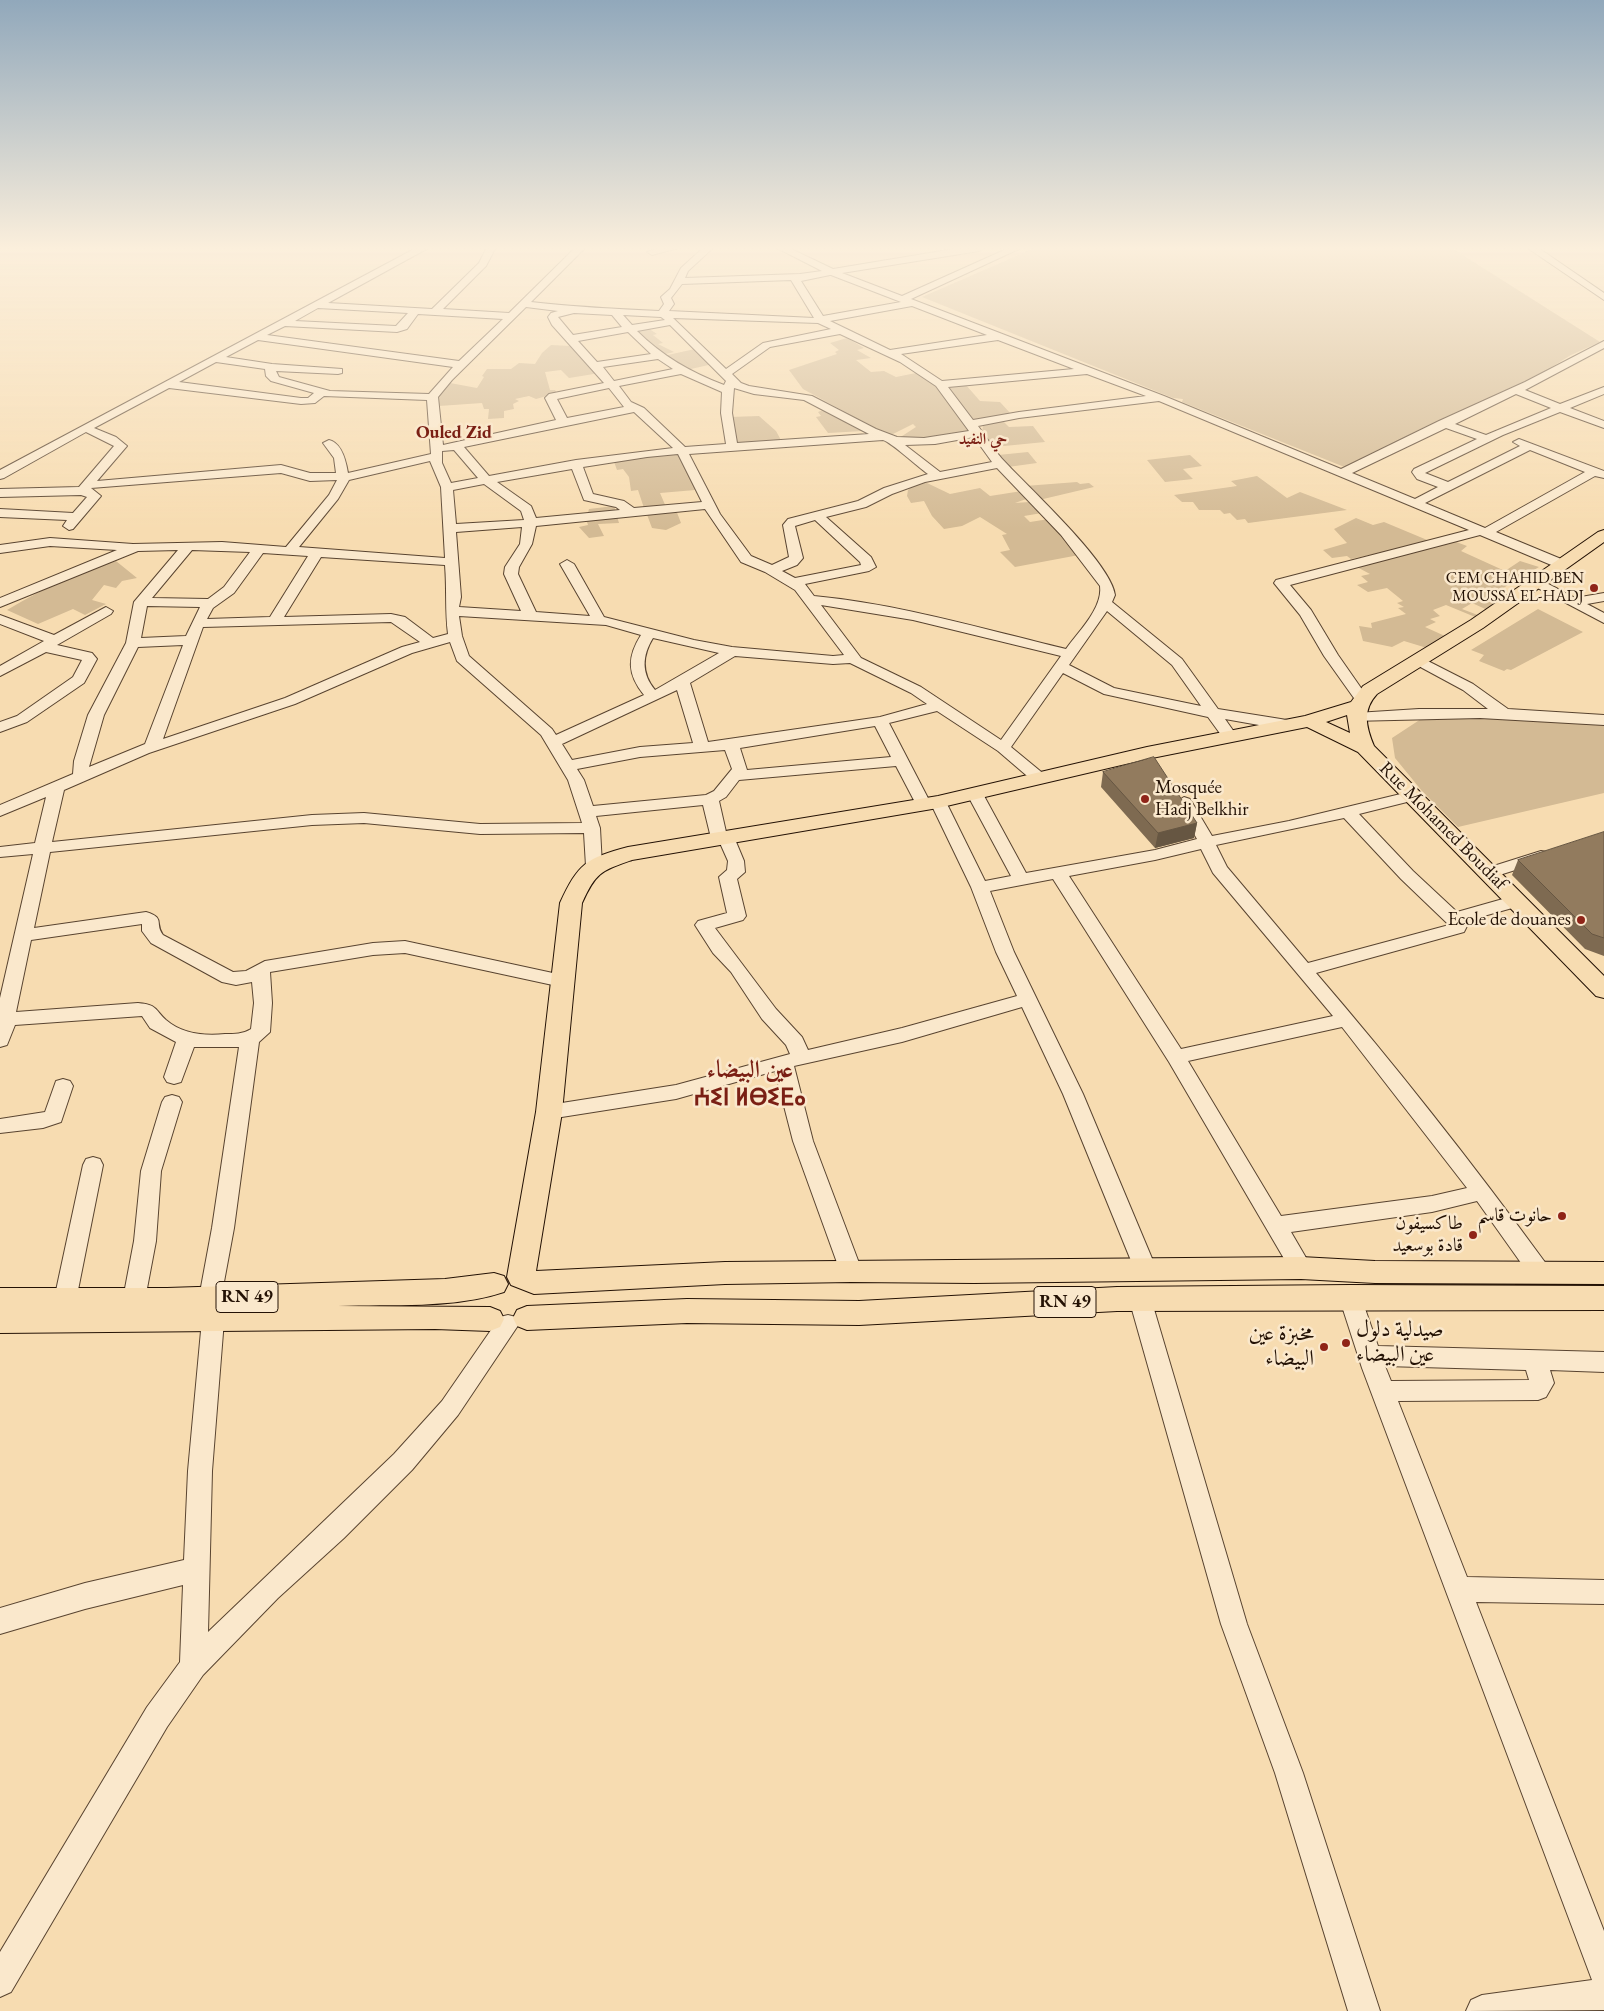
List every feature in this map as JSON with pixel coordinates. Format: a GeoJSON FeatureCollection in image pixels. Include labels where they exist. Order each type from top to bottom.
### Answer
{"type":"FeatureCollection","features":[{"type":"Feature","properties":{"kind":"main road"},"geometry":{"type":"LineString","coordinates":[[527,1280],[549,1112],[571,903],[580,883],[594,866],[644,850],[931,804],[1039,778],[1152,760],[1229,736],[1309,721],[1358,707],[1370,690],[1478,624],[1604,535]]}},
{"type":"Feature","properties":{"kind":"main road","name":"Rue Mohamed Boudiaf"},"geometry":{"type":"LineString","coordinates":[[1358,707],[1365,748]]}},
{"type":"Feature","properties":{"kind":"main road","name":"Rue Mohamed Boudiaf"},"geometry":{"type":"LineString","coordinates":[[1309,721],[1365,748],[1604,990]]}},
{"type":"Feature","properties":{"kind":"main road","name":"RN 49"},"geometry":{"type":"LineString","coordinates":[[527,1280],[725,1273],[974,1272],[1145,1268],[1301,1268],[1375,1272],[1539,1270],[1604,1273]]}},
{"type":"Feature","properties":{"kind":"main road"},"geometry":{"type":"LineString","coordinates":[[506,1278],[527,1280],[538,1289],[539,1304],[508,1320],[482,1306],[486,1292],[494,1284],[506,1278]]}},
{"type":"Feature","properties":{"kind":"main road","name":"RN 49"},"geometry":{"type":"LineString","coordinates":[[0,1321],[212,1309],[445,1291],[494,1284]]}},
{"type":"Feature","properties":{"kind":"main road","name":"RN 49"},"geometry":{"type":"LineString","coordinates":[[0,1300],[134,1299],[212,1309],[508,1320],[687,1311],[859,1314],[1140,1299],[1350,1297],[1604,1298]]}},
{"type":"Feature","properties":{"kind":"street"},"geometry":{"type":"LineString","coordinates":[[0,475],[249,341]]}},
{"type":"Feature","properties":{"kind":"street"},"geometry":{"type":"LineString","coordinates":[[284,341],[462,365]]}},
{"type":"Feature","properties":{"kind":"street"},"geometry":{"type":"LineString","coordinates":[[487,341],[432,398],[437,453],[436,463],[447,487],[454,597],[452,611],[455,636],[462,658],[547,732],[576,780],[592,828],[594,866]]}},
{"type":"Feature","properties":{"kind":"street"},"geometry":{"type":"LineString","coordinates":[[572,341],[596,365],[627,404],[636,408],[681,449],[727,536],[746,559],[772,570],[793,583],[811,600],[852,658]]}},
{"type":"Feature","properties":{"kind":"street"},"geometry":{"type":"LineString","coordinates":[[642,341],[680,371]]}},
{"type":"Feature","properties":{"kind":"street"},"geometry":{"type":"LineString","coordinates":[[690,341],[729,381]]}},
{"type":"Feature","properties":{"kind":"street"},"geometry":{"type":"LineString","coordinates":[[732,447],[726,406],[729,381],[767,345],[788,341]]}},
{"type":"Feature","properties":{"kind":"street"},"geometry":{"type":"LineString","coordinates":[[866,341],[921,369],[940,384],[1000,464],[1066,532],[1102,576],[1107,586],[1108,595],[1105,603],[1003,748]]}},
{"type":"Feature","properties":{"kind":"street"},"geometry":{"type":"LineString","coordinates":[[889,352],[968,341]]}},
{"type":"Feature","properties":{"kind":"street"},"geometry":{"type":"LineString","coordinates":[[1015,341],[1160,398],[1561,564]]}},
{"type":"Feature","properties":{"kind":"street"},"geometry":{"type":"LineString","coordinates":[[1340,474],[1602,346]]}},
{"type":"Feature","properties":{"kind":"street"},"geometry":{"type":"LineString","coordinates":[[596,365],[660,356]]}},
{"type":"Feature","properties":{"kind":"street"},"geometry":{"type":"LineString","coordinates":[[214,359],[270,367],[338,371]]}},
{"type":"Feature","properties":{"kind":"street"},"geometry":{"type":"LineString","coordinates":[[270,367],[271,376],[275,379],[330,394],[432,398]]}},
{"type":"Feature","properties":{"kind":"street"},"geometry":{"type":"LineString","coordinates":[[940,384],[1090,370]]}},
{"type":"Feature","properties":{"kind":"street"},"geometry":{"type":"LineString","coordinates":[[563,422],[552,397],[680,371],[729,381],[747,389],[788,393],[808,398],[888,438],[938,476]]}},
{"type":"Feature","properties":{"kind":"street"},"geometry":{"type":"LineString","coordinates":[[166,384],[302,401],[310,401],[322,392]]}},
{"type":"Feature","properties":{"kind":"street"},"geometry":{"type":"LineString","coordinates":[[1515,390],[1604,425]]}},
{"type":"Feature","properties":{"kind":"street"},"geometry":{"type":"LineString","coordinates":[[1449,487],[1421,476],[1418,472],[1499,433],[1604,390]]}},
{"type":"Feature","properties":{"kind":"street"},"geometry":{"type":"LineString","coordinates":[[447,487],[576,464],[681,449],[888,438],[910,442],[974,429],[1026,414],[1160,398]]}},
{"type":"Feature","properties":{"kind":"street"},"geometry":{"type":"LineString","coordinates":[[0,493],[84,488],[281,469],[310,477],[344,477],[457,446],[636,408]]}},
{"type":"Feature","properties":{"kind":"street"},"geometry":{"type":"LineString","coordinates":[[1443,423],[1487,439]]}},
{"type":"Feature","properties":{"kind":"street"},"geometry":{"type":"LineString","coordinates":[[84,488],[121,446],[112,439],[85,428]]}},
{"type":"Feature","properties":{"kind":"street"},"geometry":{"type":"LineString","coordinates":[[1499,433],[1599,474]]}},
{"type":"Feature","properties":{"kind":"street"},"geometry":{"type":"LineString","coordinates":[[290,550],[334,496],[344,477],[340,458],[329,443]]}},
{"type":"Feature","properties":{"kind":"street"},"geometry":{"type":"LineString","coordinates":[[457,446],[486,480],[526,507],[531,524]]}},
{"type":"Feature","properties":{"kind":"street"},"geometry":{"type":"LineString","coordinates":[[1414,504],[1530,446]]}},
{"type":"Feature","properties":{"kind":"street"},"geometry":{"type":"LineString","coordinates":[[576,464],[588,497],[620,504],[630,511]]}},
{"type":"Feature","properties":{"kind":"street"},"geometry":{"type":"LineString","coordinates":[[772,570],[792,562],[796,558],[790,524],[862,504],[905,484],[1000,464]]}},
{"type":"Feature","properties":{"kind":"street"},"geometry":{"type":"LineString","coordinates":[[1599,474],[1483,532],[1280,584],[1306,613],[1358,707],[1417,713],[1502,712],[1604,720]]}},
{"type":"Feature","properties":{"kind":"street"},"geometry":{"type":"LineString","coordinates":[[54,542],[95,496],[84,488]]}},
{"type":"Feature","properties":{"kind":"street"},"geometry":{"type":"LineString","coordinates":[[450,528],[531,524],[630,511],[709,505]]}},
{"type":"Feature","properties":{"kind":"street"},"geometry":{"type":"LineString","coordinates":[[0,513],[76,518]]}},
{"type":"Feature","properties":{"kind":"street"},"geometry":{"type":"LineString","coordinates":[[793,583],[869,567],[866,560],[817,515]]}},
{"type":"Feature","properties":{"kind":"street"},"geometry":{"type":"LineString","coordinates":[[530,615],[511,574],[512,566],[526,544],[528,527],[531,524]]}},
{"type":"Feature","properties":{"kind":"street"},"geometry":{"type":"LineString","coordinates":[[0,549],[54,542],[136,547],[189,546],[290,550],[452,562]]}},
{"type":"Feature","properties":{"kind":"street"},"geometry":{"type":"LineString","coordinates":[[81,778],[82,761],[96,715],[133,643],[141,602],[189,546]]}},
{"type":"Feature","properties":{"kind":"street"},"geometry":{"type":"LineString","coordinates":[[0,603],[136,547]]}},
{"type":"Feature","properties":{"kind":"street"},"geometry":{"type":"LineString","coordinates":[[152,747],[193,640],[198,622],[207,606],[229,590],[259,549]]}},
{"type":"Feature","properties":{"kind":"street"},"geometry":{"type":"LineString","coordinates":[[274,621],[317,552]]}},
{"type":"Feature","properties":{"kind":"street"},"geometry":{"type":"LineString","coordinates":[[567,564],[584,597],[595,610],[598,620]]}},
{"type":"Feature","properties":{"kind":"street"},"geometry":{"type":"LineString","coordinates":[[1538,582],[1604,619]]}},
{"type":"Feature","properties":{"kind":"street"},"geometry":{"type":"LineString","coordinates":[[1574,602],[1604,597]]}},
{"type":"Feature","properties":{"kind":"street"},"geometry":{"type":"LineString","coordinates":[[811,600],[858,605],[906,614],[1066,660],[1109,691],[1213,713],[1288,725]]}},
{"type":"Feature","properties":{"kind":"street"},"geometry":{"type":"LineString","coordinates":[[141,602],[212,603]]}},
{"type":"Feature","properties":{"kind":"street"},"geometry":{"type":"LineString","coordinates":[[1105,603],[1177,662],[1229,736]]}},
{"type":"Feature","properties":{"kind":"street"},"geometry":{"type":"LineString","coordinates":[[0,672],[106,611]]}},
{"type":"Feature","properties":{"kind":"street"},"geometry":{"type":"LineString","coordinates":[[452,611],[598,620],[693,644],[732,651],[824,659],[852,658],[903,683],[1003,748],[1039,778]]}},
{"type":"Feature","properties":{"kind":"street"},"geometry":{"type":"LineString","coordinates":[[198,622],[391,618],[400,620],[431,643]]}},
{"type":"Feature","properties":{"kind":"street"},"geometry":{"type":"LineString","coordinates":[[0,619],[31,632],[50,644],[87,656],[90,659],[83,676],[22,719],[0,727]]}},
{"type":"Feature","properties":{"kind":"street"},"geometry":{"type":"LineString","coordinates":[[650,632],[638,650],[637,668],[641,683],[652,696]]}},
{"type":"Feature","properties":{"kind":"street"},"geometry":{"type":"LineString","coordinates":[[0,811],[152,747],[290,701],[407,650],[455,636]]}},
{"type":"Feature","properties":{"kind":"street"},"geometry":{"type":"LineString","coordinates":[[133,643],[193,640]]}},
{"type":"Feature","properties":{"kind":"street"},"geometry":{"type":"LineString","coordinates":[[553,742],[682,681],[732,651]]}},
{"type":"Feature","properties":{"kind":"street"},"geometry":{"type":"LineString","coordinates":[[1418,660],[1468,686],[1502,712]]}},
{"type":"Feature","properties":{"kind":"street"},"geometry":{"type":"LineString","coordinates":[[682,681],[702,747]]}},
{"type":"Feature","properties":{"kind":"street"},"geometry":{"type":"LineString","coordinates":[[567,766],[640,752],[731,744],[880,721],[938,706]]}},
{"type":"Feature","properties":{"kind":"street"},"geometry":{"type":"LineString","coordinates":[[880,721],[901,761],[931,804],[980,887],[995,929],[1073,1094],[1145,1268]]}},
{"type":"Feature","properties":{"kind":"street"},"geometry":{"type":"LineString","coordinates":[[587,812],[710,799],[720,794],[740,770],[731,744]]}},
{"type":"Feature","properties":{"kind":"street"},"geometry":{"type":"LineString","coordinates":[[735,776],[901,761]]}},
{"type":"Feature","properties":{"kind":"street"},"geometry":{"type":"LineString","coordinates":[[1172,786],[1207,842],[1210,854],[1219,869],[1346,1020],[1482,1192],[1539,1270]]}},
{"type":"Feature","properties":{"kind":"street"},"geometry":{"type":"LineString","coordinates":[[0,1040],[6,1020],[56,788]]}},
{"type":"Feature","properties":{"kind":"street"},"geometry":{"type":"LineString","coordinates":[[975,794],[1021,879]]}},
{"type":"Feature","properties":{"kind":"street"},"geometry":{"type":"LineString","coordinates":[[980,887],[1148,857],[1413,796]]}},
{"type":"Feature","properties":{"kind":"street"},"geometry":{"type":"LineString","coordinates":[[710,799],[722,837],[736,861],[736,872],[728,877],[737,914],[734,918],[704,925],[769,1014],[794,1042],[792,1060],[803,1141],[851,1271]]}},
{"type":"Feature","properties":{"kind":"street"},"geometry":{"type":"LineString","coordinates":[[1304,970],[1455,930],[1459,924],[1407,875],[1348,812]]}},
{"type":"Feature","properties":{"kind":"street"},"geometry":{"type":"LineString","coordinates":[[0,852],[277,823],[364,818],[480,829],[592,828]]}},
{"type":"Feature","properties":{"kind":"street"},"geometry":{"type":"LineString","coordinates":[[1490,873],[1553,851]]}},
{"type":"Feature","properties":{"kind":"street"},"geometry":{"type":"LineString","coordinates":[[1058,873],[1176,1057],[1301,1268]]}},
{"type":"Feature","properties":{"kind":"street"},"geometry":{"type":"LineString","coordinates":[[1454,919],[1518,901]]}},
{"type":"Feature","properties":{"kind":"street"},"geometry":{"type":"LineString","coordinates":[[24,935],[146,918],[151,920],[151,931],[158,940],[224,973],[229,978],[252,976],[261,970],[282,964],[373,949],[405,947],[562,981]]}},
{"type":"Feature","properties":{"kind":"street"},"geometry":{"type":"LineString","coordinates":[[6,1020],[124,1009],[148,1010],[153,1014],[157,1023],[186,1040],[250,1039],[256,1036],[261,1027],[263,1003],[261,970]]}},
{"type":"Feature","properties":{"kind":"street"},"geometry":{"type":"LineString","coordinates":[[549,1112],[650,1098],[792,1060],[902,1035],[1028,999]]}},
{"type":"Feature","properties":{"kind":"street"},"geometry":{"type":"LineString","coordinates":[[1176,1057],[1346,1020]]}},
{"type":"Feature","properties":{"kind":"street"},"geometry":{"type":"LineString","coordinates":[[193,1666],[198,1570],[200,1471],[212,1309],[250,1039]]}},
{"type":"Feature","properties":{"kind":"street"},"geometry":{"type":"LineString","coordinates":[[174,1077],[186,1040]]}},
{"type":"Feature","properties":{"kind":"street"},"geometry":{"type":"LineString","coordinates":[[0,1126],[43,1121],[54,1117],[63,1086]]}},
{"type":"Feature","properties":{"kind":"street"},"geometry":{"type":"LineString","coordinates":[[134,1299],[145,1241],[151,1171],[172,1102]]}},
{"type":"Feature","properties":{"kind":"street"},"geometry":{"type":"LineString","coordinates":[[65,1300],[93,1165]]}},
{"type":"Feature","properties":{"kind":"street"},"geometry":{"type":"LineString","coordinates":[[1277,1225],[1432,1204],[1482,1192]]}},
{"type":"Feature","properties":{"kind":"street"},"geometry":{"type":"LineString","coordinates":[[1350,1297],[1383,1391],[1604,1971]]}},
{"type":"Feature","properties":{"kind":"street"},"geometry":{"type":"LineString","coordinates":[[1140,1299],[1234,1624],[1289,1773],[1364,2011]]}},
{"type":"Feature","properties":{"kind":"street"},"geometry":{"type":"LineString","coordinates":[[0,1981],[126,1766],[157,1717],[193,1666],[269,1588],[335,1530],[404,1462],[450,1408],[508,1320]]}},
{"type":"Feature","properties":{"kind":"street"},"geometry":{"type":"LineString","coordinates":[[1370,1356],[1604,1362]]}},
{"type":"Feature","properties":{"kind":"street"},"geometry":{"type":"LineString","coordinates":[[1383,1391],[1538,1390],[1542,1387],[1542,1383],[1535,1360]]}},
{"type":"Feature","properties":{"kind":"street"},"geometry":{"type":"LineString","coordinates":[[0,1621],[85,1596],[198,1570]]}},
{"type":"Feature","properties":{"kind":"street"},"geometry":{"type":"LineString","coordinates":[[1459,1589],[1604,1592]]}},
{"type":"Feature","properties":{"kind":"street"},"geometry":{"type":"LineString","coordinates":[[1482,2011],[1604,1994]]}},
{"type":"Feature","properties":{"kind":"shaded area"},"geometry":{"type":"Polygon","coordinates":[[[645,341],[660,341],[663,343],[658,344],[674,352],[662,355],[645,341]]]}},
{"type":"Feature","properties":{"kind":"shaded area"},"geometry":{"type":"Polygon","coordinates":[[[852,341],[864,348],[857,350],[871,358],[856,360],[871,372],[884,371],[896,377],[916,373],[934,383],[972,432],[948,440],[899,438],[916,427],[913,424],[889,436],[803,389],[789,370],[837,354],[835,352],[839,350],[830,343],[852,341]]]}},
{"type":"Feature","properties":{"kind":"shaded area"},"geometry":{"type":"Polygon","coordinates":[[[1031,341],[1600,342],[1571,355],[1531,380],[1347,468],[1182,402],[1183,399],[1173,398],[1031,341]]]}},
{"type":"Feature","properties":{"kind":"shaded area"},"geometry":{"type":"Polygon","coordinates":[[[551,345],[572,346],[600,373],[569,378],[561,370],[545,372],[550,390],[555,390],[557,393],[536,399],[529,396],[515,399],[519,401],[513,404],[514,409],[504,411],[504,418],[488,419],[489,409],[484,409],[482,403],[439,406],[439,396],[450,383],[477,388],[487,369],[511,369],[519,363],[535,364],[542,353],[551,345]]]}},
{"type":"Feature","properties":{"kind":"shaded area"},"geometry":{"type":"Polygon","coordinates":[[[695,349],[713,364],[682,371],[663,356],[695,349]]]}},
{"type":"Feature","properties":{"kind":"shaded area"},"geometry":{"type":"Polygon","coordinates":[[[966,385],[980,401],[1000,402],[1011,414],[975,422],[945,386],[966,385]]]}},
{"type":"Feature","properties":{"kind":"shaded area"},"geometry":{"type":"Polygon","coordinates":[[[823,410],[863,431],[828,433],[816,417],[821,416],[818,412],[823,410]]]}},
{"type":"Feature","properties":{"kind":"shaded area"},"geometry":{"type":"Polygon","coordinates":[[[759,416],[776,431],[782,442],[737,445],[730,417],[759,416]]]}},
{"type":"Feature","properties":{"kind":"shaded area"},"geometry":{"type":"Polygon","coordinates":[[[1003,421],[1009,427],[1033,426],[1045,442],[994,447],[982,432],[983,426],[1003,421]]]}},
{"type":"Feature","properties":{"kind":"shaded area"},"geometry":{"type":"Polygon","coordinates":[[[680,452],[695,490],[660,493],[666,507],[644,508],[638,490],[631,491],[629,477],[623,469],[617,470],[613,459],[680,452]]]}},
{"type":"Feature","properties":{"kind":"shaded area"},"geometry":{"type":"Polygon","coordinates":[[[1028,452],[1037,463],[1008,467],[998,455],[1028,452]]]}},
{"type":"Feature","properties":{"kind":"shaded area"},"geometry":{"type":"Polygon","coordinates":[[[1190,455],[1202,466],[1183,469],[1193,479],[1165,482],[1147,460],[1190,455]]]}},
{"type":"Feature","properties":{"kind":"shaded area"},"geometry":{"type":"Polygon","coordinates":[[[1257,476],[1287,498],[1300,492],[1347,510],[1248,523],[1245,519],[1237,520],[1230,513],[1224,514],[1220,510],[1199,510],[1193,502],[1182,502],[1174,495],[1237,486],[1231,481],[1257,476]]]}},
{"type":"Feature","properties":{"kind":"shaded area"},"geometry":{"type":"Polygon","coordinates":[[[917,482],[927,483],[950,494],[980,488],[990,496],[1022,491],[1029,498],[1015,503],[1029,502],[1042,513],[1024,516],[1030,522],[1049,519],[1079,555],[1015,567],[1000,552],[1010,550],[1002,535],[1007,534],[980,517],[962,526],[944,529],[932,516],[924,501],[911,503],[907,496],[908,490],[917,482]]]}},
{"type":"Feature","properties":{"kind":"shaded area"},"geometry":{"type":"Polygon","coordinates":[[[1077,482],[1080,484],[1089,483],[1094,487],[1039,500],[1025,486],[1077,482]]]}},
{"type":"Feature","properties":{"kind":"shaded area"},"geometry":{"type":"Polygon","coordinates":[[[614,506],[619,523],[598,524],[604,536],[589,538],[579,527],[588,525],[586,519],[589,509],[614,506]]]}},
{"type":"Feature","properties":{"kind":"shaded area"},"geometry":{"type":"Polygon","coordinates":[[[676,510],[681,523],[666,530],[652,528],[646,512],[676,510]]]}},
{"type":"Feature","properties":{"kind":"shaded area"},"geometry":{"type":"Polygon","coordinates":[[[1356,518],[1373,525],[1384,522],[1432,542],[1351,559],[1347,556],[1332,558],[1323,550],[1347,543],[1334,529],[1356,518]]]}},
{"type":"Feature","properties":{"kind":"shaded area"},"geometry":{"type":"Polygon","coordinates":[[[1451,540],[1467,546],[1461,551],[1505,571],[1520,561],[1539,567],[1498,591],[1514,598],[1492,612],[1472,603],[1462,609],[1483,617],[1480,619],[1446,605],[1433,610],[1440,616],[1430,619],[1436,622],[1425,627],[1445,636],[1427,648],[1404,641],[1392,647],[1363,641],[1359,626],[1372,628],[1371,623],[1406,614],[1398,608],[1404,607],[1397,603],[1403,601],[1387,588],[1368,592],[1357,585],[1368,582],[1361,576],[1370,574],[1355,566],[1438,544],[1442,546],[1451,540]]]}},
{"type":"Feature","properties":{"kind":"shaded area"},"geometry":{"type":"Polygon","coordinates":[[[116,561],[137,578],[122,581],[116,588],[104,585],[92,600],[106,604],[85,615],[73,609],[38,624],[7,610],[60,582],[116,561]]]}},
{"type":"Feature","properties":{"kind":"shaded area"},"geometry":{"type":"Polygon","coordinates":[[[1538,609],[1583,632],[1511,670],[1507,669],[1504,671],[1479,661],[1484,655],[1471,650],[1538,609]]]}},
{"type":"Feature","properties":{"kind":"shaded area"},"geometry":{"type":"Polygon","coordinates":[[[1437,715],[1604,723],[1604,793],[1458,827],[1422,791],[1395,758],[1392,738],[1421,719],[1437,715]]]}},
{"type":"Feature","properties":{"kind":"building","name":"Mosquée Hadj Belkhir"},"geometry":{"type":"Polygon","coordinates":[[[1154,757],[1197,823],[1158,833],[1103,772],[1154,757]]]}},
{"type":"Feature","properties":{"kind":"building","name":"Ecole de douanes"},"geometry":{"type":"Polygon","coordinates":[[[1604,832],[1604,938],[1592,934],[1518,860],[1604,832]]]}},
{"type":"Feature","properties":{"kind":"place","name":"CEM CHAHID BEN MOUSSA EL-HADJ"},"geometry":{"type":"Point","coordinates":[1594,588]}},
{"type":"Feature","properties":{"kind":"place","name":"Mosquée Hadj Belkhir"},"geometry":{"type":"Point","coordinates":[1145,799]}},
{"type":"Feature","properties":{"kind":"place","name":"Ecole de douanes"},"geometry":{"type":"Point","coordinates":[1581,920]}},
{"type":"Feature","properties":{"kind":"place","name":"حانوت قاسم"},"geometry":{"type":"Point","coordinates":[1562,1216]}},
{"type":"Feature","properties":{"kind":"place","name":"طاكسيفون قادة بوسعيد"},"geometry":{"type":"Point","coordinates":[1473,1235]}},
{"type":"Feature","properties":{"kind":"place","name":"صيدلية دلول عين البيضاء"},"geometry":{"type":"Point","coordinates":[1346,1343]}},
{"type":"Feature","properties":{"kind":"place","name":"مخبزة عين البيضاء"},"geometry":{"type":"Point","coordinates":[1324,1347]}},
{"type":"Feature","properties":{"kind":"district","name":"Ouled Zid"},"geometry":{"type":"Point","coordinates":[454,433]}},
{"type":"Feature","properties":{"kind":"district","name":"حي النفيد"},"geometry":{"type":"Point","coordinates":[983,440]}},
{"type":"Feature","properties":{"kind":"district","name":"عين البيضاء ⵄⵉⵏ ⵍⴱⵉⴹⴰ"},"geometry":{"type":"Point","coordinates":[750,1084]}}]}
